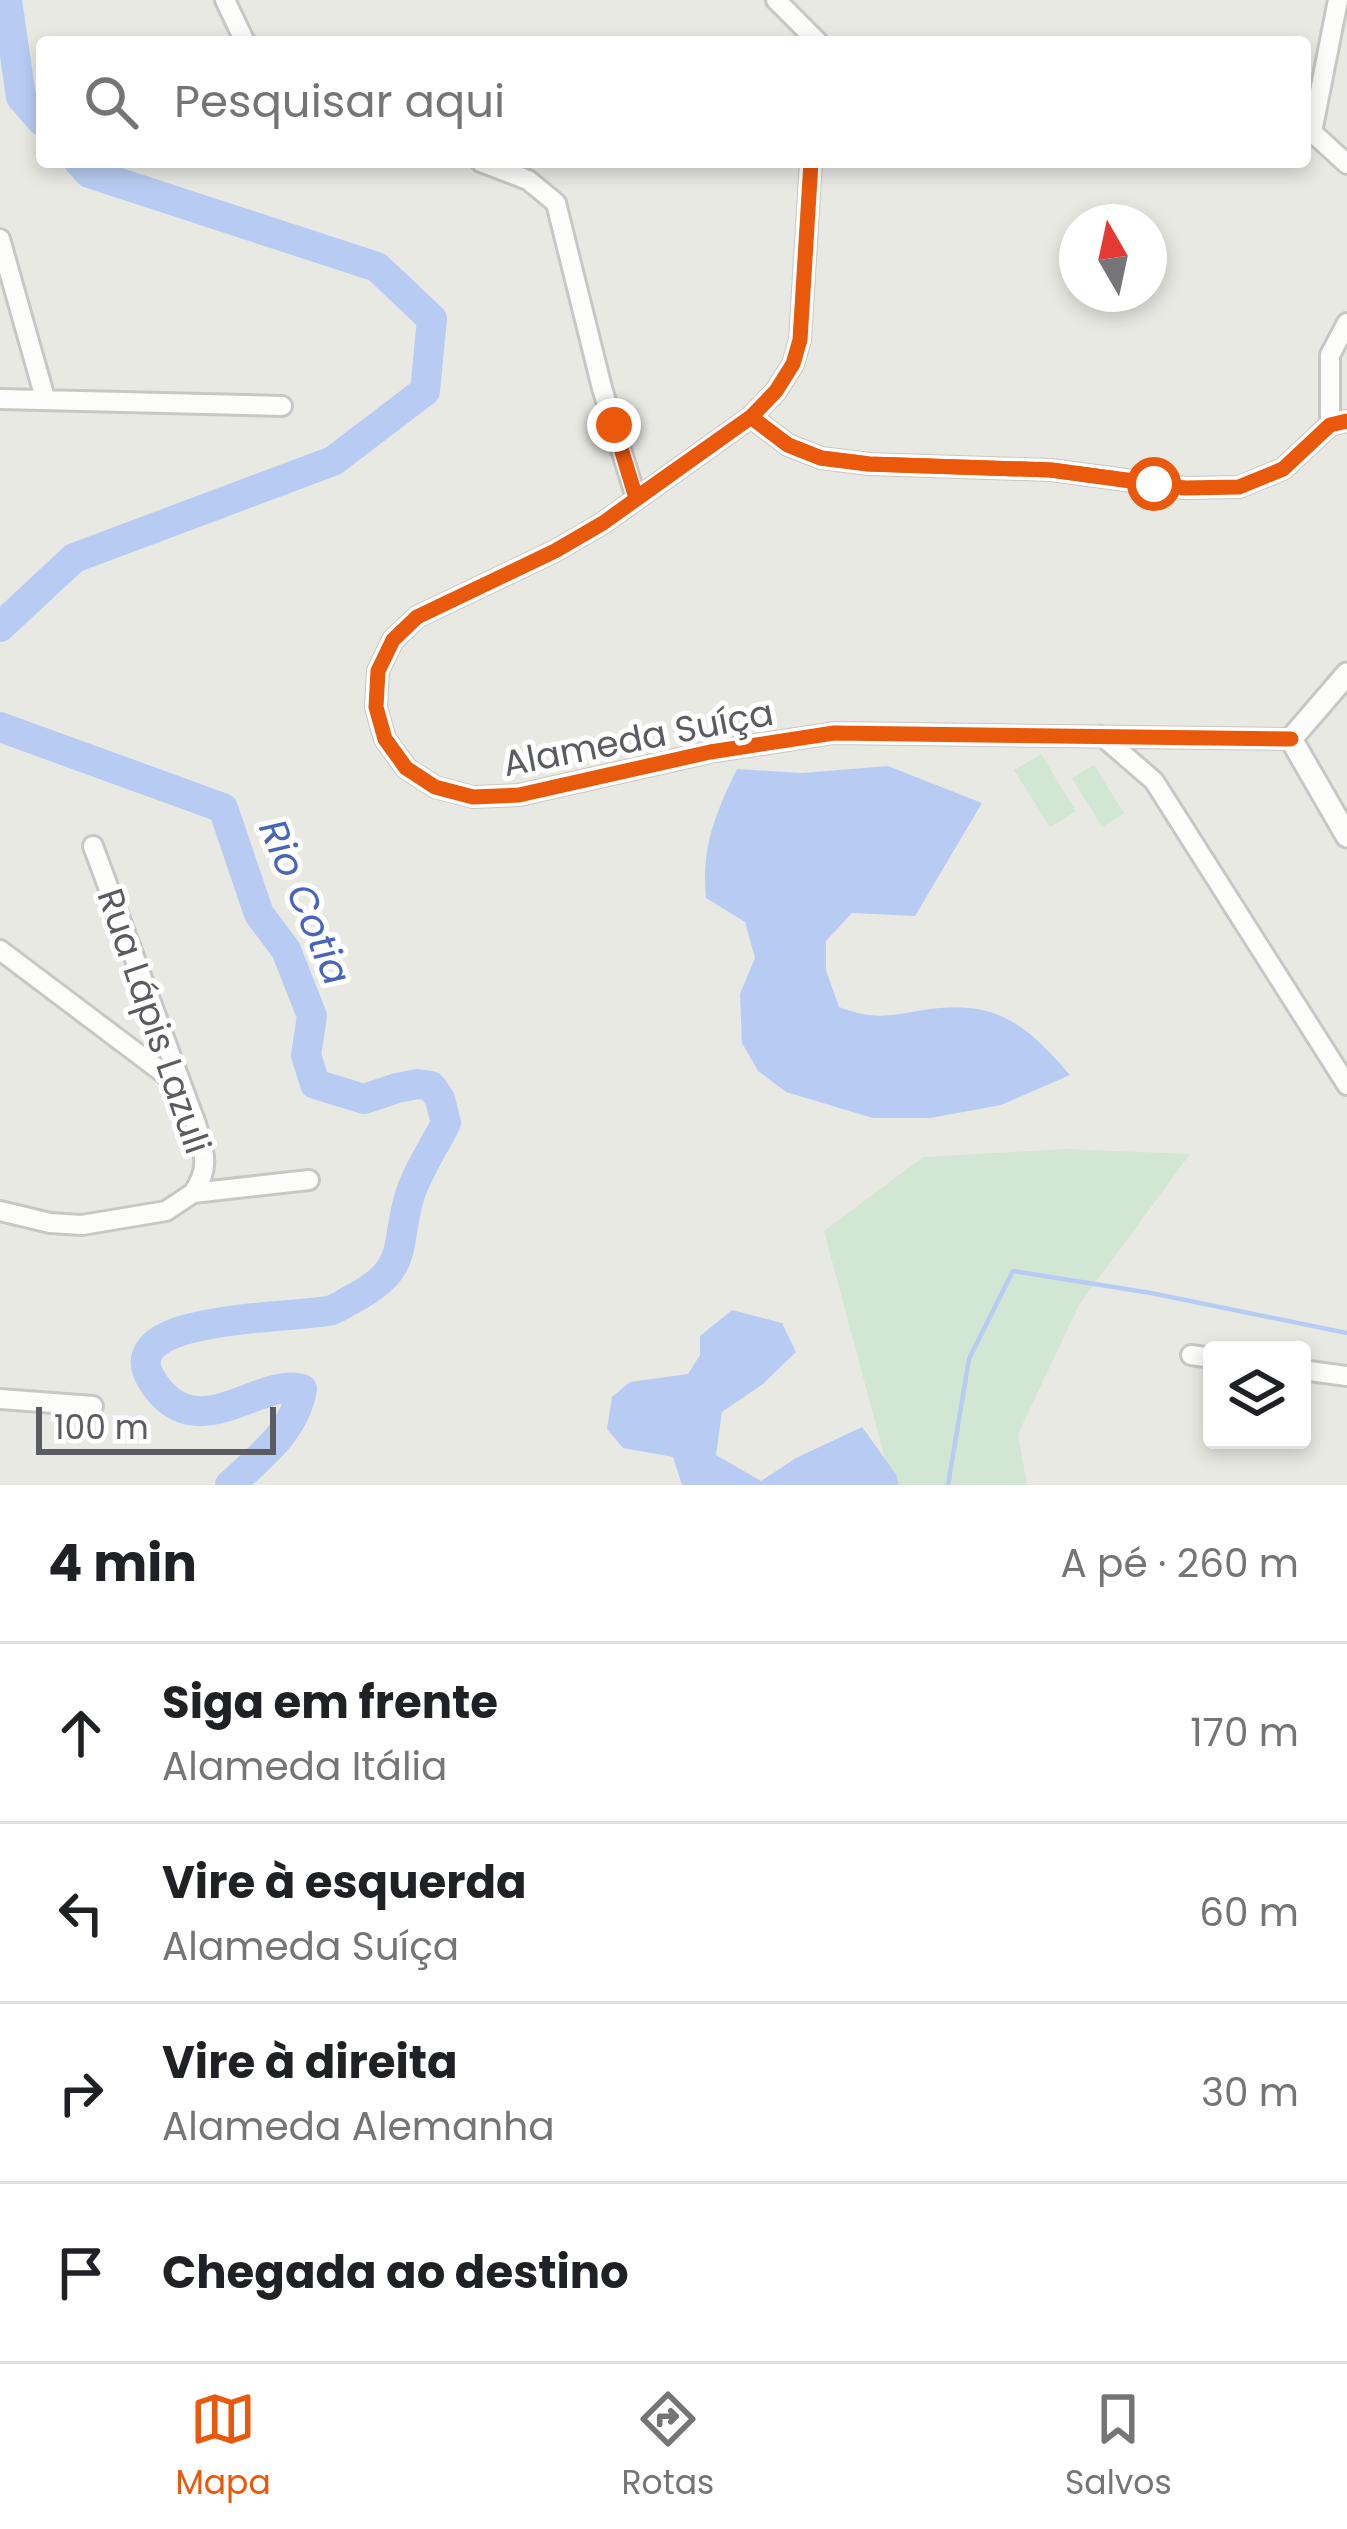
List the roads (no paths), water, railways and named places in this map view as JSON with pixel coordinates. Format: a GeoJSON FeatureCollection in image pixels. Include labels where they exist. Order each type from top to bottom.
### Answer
{"type":"FeatureCollection","features":[{"type":"Feature","properties":{"kind":"street"},"geometry":{"type":"LineString","coordinates":[[225,0],[242,36]]}},
{"type":"Feature","properties":{"kind":"street"},"geometry":{"type":"LineString","coordinates":[[776,0],[812,36]]}},
{"type":"Feature","properties":{"kind":"street"},"geometry":{"type":"LineString","coordinates":[[1311,122],[1338,0]]}},
{"type":"Feature","properties":{"kind":"street"},"geometry":{"type":"LineString","coordinates":[[1311,133],[1347,164]]}},
{"type":"Feature","properties":{"kind":"street"},"geometry":{"type":"LineString","coordinates":[[497,168],[528,180],[556,203],[602,388],[636,498]]}},
{"type":"Feature","properties":{"kind":"street","name":"Alameda Suíça"},"geometry":{"type":"LineString","coordinates":[[812,168],[800,340],[793,364],[776,391],[751,417],[555,551],[417,616],[393,640],[378,671],[376,707],[385,739],[406,768],[435,788],[472,797],[519,795],[710,752],[834,733],[1291,739]]}},
{"type":"Feature","properties":{"kind":"street"},"geometry":{"type":"LineString","coordinates":[[0,239],[45,398]]}},
{"type":"Feature","properties":{"kind":"street"},"geometry":{"type":"LineString","coordinates":[[751,417],[788,445],[821,458],[1051,470],[1185,488],[1239,487],[1283,469],[1338,423],[1330,355],[1347,323]]}},
{"type":"Feature","properties":{"kind":"street"},"geometry":{"type":"LineString","coordinates":[[0,399],[282,406]]}},
{"type":"Feature","properties":{"kind":"street"},"geometry":{"type":"LineString","coordinates":[[1347,674],[1291,739],[1347,836]]}},
{"type":"Feature","properties":{"kind":"street"},"geometry":{"type":"LineString","coordinates":[[1102,736],[1154,781],[1347,1085]]}},
{"type":"Feature","properties":{"kind":"street","name":"Rua Lápis Lazuli"},"geometry":{"type":"LineString","coordinates":[[93,846],[207,1162],[204,1178],[193,1193]]}},
{"type":"Feature","properties":{"kind":"street"},"geometry":{"type":"LineString","coordinates":[[0,950],[179,1085]]}},
{"type":"Feature","properties":{"kind":"street"},"geometry":{"type":"LineString","coordinates":[[0,1211],[82,1226],[166,1211],[193,1193],[309,1180]]}},
{"type":"Feature","properties":{"kind":"street"},"geometry":{"type":"LineString","coordinates":[[1191,1355],[1203,1357]]}},
{"type":"Feature","properties":{"kind":"street"},"geometry":{"type":"LineString","coordinates":[[1311,1371],[1347,1376]]}},
{"type":"Feature","properties":{"kind":"street"},"geometry":{"type":"LineString","coordinates":[[0,1399],[93,1406]]}},
{"type":"Feature","properties":{"kind":"water"},"geometry":{"type":"Polygon","coordinates":[[[888,766],[982,803],[915,916],[852,913],[826,941],[826,970],[839,1007],[881,1016],[948,1007],[989,1012],[1022,1028],[1070,1075],[1001,1105],[930,1118],[873,1118],[786,1092],[758,1071],[742,1043],[740,994],[755,958],[745,922],[706,898],[708,847],[722,801],[737,769],[802,773],[888,766]]]}},
{"type":"Feature","properties":{"kind":"water"},"geometry":{"type":"Polygon","coordinates":[[[732,1310],[782,1323],[796,1352],[763,1384],[722,1412],[716,1455],[761,1481],[796,1458],[862,1427],[899,1485],[682,1485],[673,1457],[623,1448],[607,1429],[612,1397],[630,1382],[688,1374],[700,1355],[700,1336],[732,1310]]]}},
{"type":"Feature","properties":{"kind":"waterway","name":"Rio Cotia"},"geometry":{"type":"LineString","coordinates":[[7,0],[21,97],[36,114]]}},
{"type":"Feature","properties":{"kind":"waterway","name":"Rio Cotia"},"geometry":{"type":"LineString","coordinates":[[0,627],[74,558],[333,461],[425,391],[432,319],[377,267],[84,168]]}},
{"type":"Feature","properties":{"kind":"waterway","name":"Rio Cotia"},"geometry":{"type":"LineString","coordinates":[[0,727],[223,808],[259,914],[286,950],[312,1016],[306,1055],[315,1084],[364,1099],[418,1084],[431,1086],[440,1099],[446,1123],[412,1189],[397,1255],[385,1276],[332,1310],[183,1331],[158,1342],[146,1357],[151,1379],[168,1400],[187,1410],[207,1411],[266,1392],[302,1389],[284,1430],[230,1485]]}},
{"type":"Feature","properties":{"kind":"waterway"},"geometry":{"type":"LineString","coordinates":[[948,1485],[969,1359],[1013,1271],[1347,1333]]}}]}
